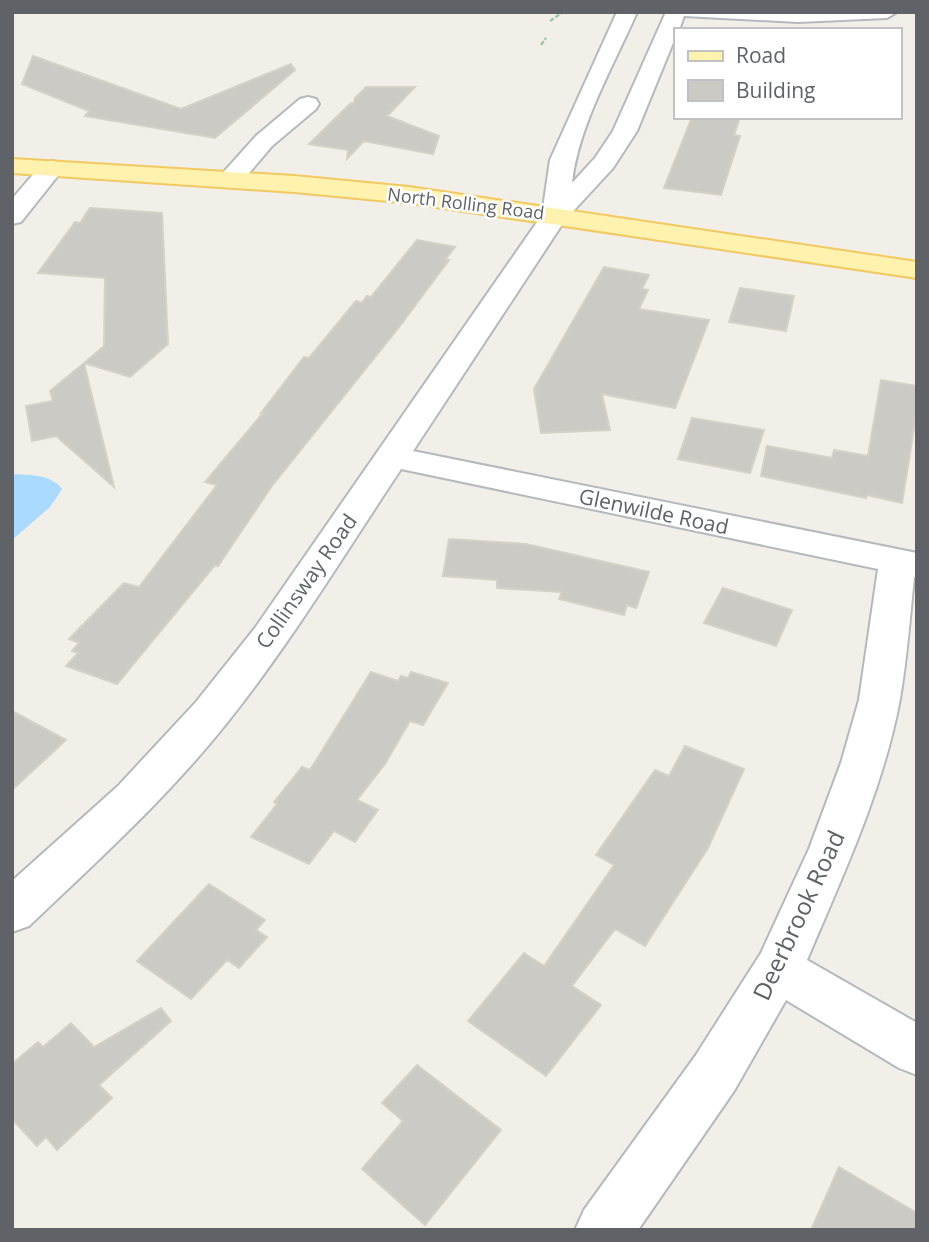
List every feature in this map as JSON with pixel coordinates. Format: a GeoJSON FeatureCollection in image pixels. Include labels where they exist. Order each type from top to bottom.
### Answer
{"type":"FeatureCollection","features":[{"type":"Feature","properties":{"kind":"main road","name":"North Rolling Road"},"geometry":{"type":"LineString","coordinates":[[12,166],[409,195],[917,270]]}},
{"type":"Feature","properties":{"kind":"street","name":"Collinsway Road"},"geometry":{"type":"LineString","coordinates":[[555,215],[562,160],[627,12]]}},
{"type":"Feature","properties":{"kind":"street","name":"Collinsway Road"},"geometry":{"type":"LineString","coordinates":[[12,911],[134,799],[211,713],[269,638],[555,215],[604,163],[625,131],[676,12]]}},
{"type":"Feature","properties":{"kind":"street"},"geometry":{"type":"LineString","coordinates":[[690,12],[798,16],[887,12]]}},
{"type":"Feature","properties":{"kind":"street"},"geometry":{"type":"LineString","coordinates":[[230,180],[264,141],[308,104]]}},
{"type":"Feature","properties":{"kind":"street"},"geometry":{"type":"LineString","coordinates":[[12,216],[52,169]]}},
{"type":"Feature","properties":{"kind":"street","name":"Glenwilde Road"},"geometry":{"type":"LineString","coordinates":[[391,457],[907,563]]}},
{"type":"Feature","properties":{"kind":"street","name":"Deerbrook Road"},"geometry":{"type":"LineString","coordinates":[[604,1230],[715,1073],[778,969],[832,849],[862,763],[879,700],[889,637],[907,563]]}},
{"type":"Feature","properties":{"kind":"street"},"geometry":{"type":"LineString","coordinates":[[778,969],[917,1051]]}},
{"type":"Feature","properties":{"kind":"path"},"geometry":{"type":"LineString","coordinates":[[550,21],[563,12]]}},
{"type":"Feature","properties":{"kind":"path"},"geometry":{"type":"LineString","coordinates":[[541,45],[546,38]]}},
{"type":"Feature","properties":{"kind":"water"},"geometry":{"type":"Polygon","coordinates":[[[12,474],[46,478],[62,489],[50,507],[12,540],[12,474]]]}},
{"type":"Feature","properties":{"kind":"building"},"geometry":{"type":"Polygon","coordinates":[[[33,56],[181,109],[291,64],[295,70],[215,138],[85,116],[89,111],[22,84],[33,56]]]}},
{"type":"Feature","properties":{"kind":"building"},"geometry":{"type":"Polygon","coordinates":[[[366,87],[415,87],[387,116],[439,136],[433,154],[364,141],[347,159],[348,150],[309,144],[351,103],[354,104],[355,98],[366,87]]]}},
{"type":"Feature","properties":{"kind":"building"},"geometry":{"type":"Polygon","coordinates":[[[691,119],[739,119],[734,135],[740,136],[721,195],[664,188],[691,119]]]}},
{"type":"Feature","properties":{"kind":"building"},"geometry":{"type":"Polygon","coordinates":[[[90,208],[162,213],[168,344],[130,377],[84,363],[104,346],[105,278],[38,273],[75,222],[80,223],[90,208]]]}},
{"type":"Feature","properties":{"kind":"building"},"geometry":{"type":"Polygon","coordinates":[[[417,240],[455,247],[445,260],[449,260],[400,326],[272,486],[218,566],[215,565],[117,684],[66,666],[78,653],[72,651],[79,643],[69,639],[124,583],[139,587],[217,485],[205,482],[263,413],[304,357],[309,358],[356,301],[362,303],[367,296],[371,297],[417,240]]]}},
{"type":"Feature","properties":{"kind":"building"},"geometry":{"type":"Polygon","coordinates":[[[604,267],[649,275],[642,289],[648,290],[639,309],[709,320],[675,408],[602,394],[610,430],[541,433],[534,389],[604,267]]]}},
{"type":"Feature","properties":{"kind":"building"},"geometry":{"type":"Polygon","coordinates":[[[740,288],[794,296],[786,331],[729,322],[740,288]]]}},
{"type":"Feature","properties":{"kind":"building"},"geometry":{"type":"Polygon","coordinates":[[[84,363],[114,487],[56,436],[32,441],[26,406],[53,401],[50,391],[84,363]]]}},
{"type":"Feature","properties":{"kind":"building"},"geometry":{"type":"Polygon","coordinates":[[[881,380],[917,386],[917,410],[902,503],[761,476],[767,446],[832,458],[834,450],[868,456],[881,380]]]}},
{"type":"Feature","properties":{"kind":"building"},"geometry":{"type":"Polygon","coordinates":[[[692,418],[764,430],[750,473],[678,459],[692,418]]]}},
{"type":"Feature","properties":{"kind":"building"},"geometry":{"type":"Polygon","coordinates":[[[449,539],[526,544],[649,572],[636,608],[627,605],[624,615],[559,599],[562,592],[497,588],[497,580],[443,576],[449,539]]]}},
{"type":"Feature","properties":{"kind":"building"},"geometry":{"type":"Polygon","coordinates":[[[723,588],[792,610],[776,646],[704,623],[723,588]]]}},
{"type":"Feature","properties":{"kind":"building"},"geometry":{"type":"Polygon","coordinates":[[[371,672],[398,681],[401,676],[408,678],[411,672],[448,683],[423,725],[410,721],[385,764],[357,800],[378,810],[355,842],[334,831],[309,864],[251,837],[302,767],[310,770],[371,672]]]}},
{"type":"Feature","properties":{"kind":"building"},"geometry":{"type":"Polygon","coordinates":[[[12,711],[66,740],[12,790],[12,711]]]}},
{"type":"Feature","properties":{"kind":"building"},"geometry":{"type":"Polygon","coordinates":[[[685,746],[744,769],[708,848],[645,946],[615,929],[572,986],[601,1005],[546,1076],[468,1021],[524,953],[544,966],[614,865],[596,855],[655,770],[669,776],[685,746]]]}},
{"type":"Feature","properties":{"kind":"building"},"geometry":{"type":"Polygon","coordinates":[[[209,884],[265,920],[256,930],[267,937],[239,968],[227,960],[191,999],[137,961],[209,884]]]}},
{"type":"Feature","properties":{"kind":"building"},"geometry":{"type":"Polygon","coordinates":[[[161,1008],[171,1021],[99,1085],[112,1098],[57,1150],[46,1137],[37,1146],[12,1119],[12,1064],[38,1042],[43,1047],[71,1023],[94,1047],[161,1008]]]}},
{"type":"Feature","properties":{"kind":"building"},"geometry":{"type":"Polygon","coordinates":[[[417,1065],[501,1130],[425,1225],[362,1169],[403,1121],[382,1103],[417,1065]]]}},
{"type":"Feature","properties":{"kind":"building"},"geometry":{"type":"Polygon","coordinates":[[[839,1167],[917,1213],[917,1230],[811,1230],[839,1167]]]}}]}
